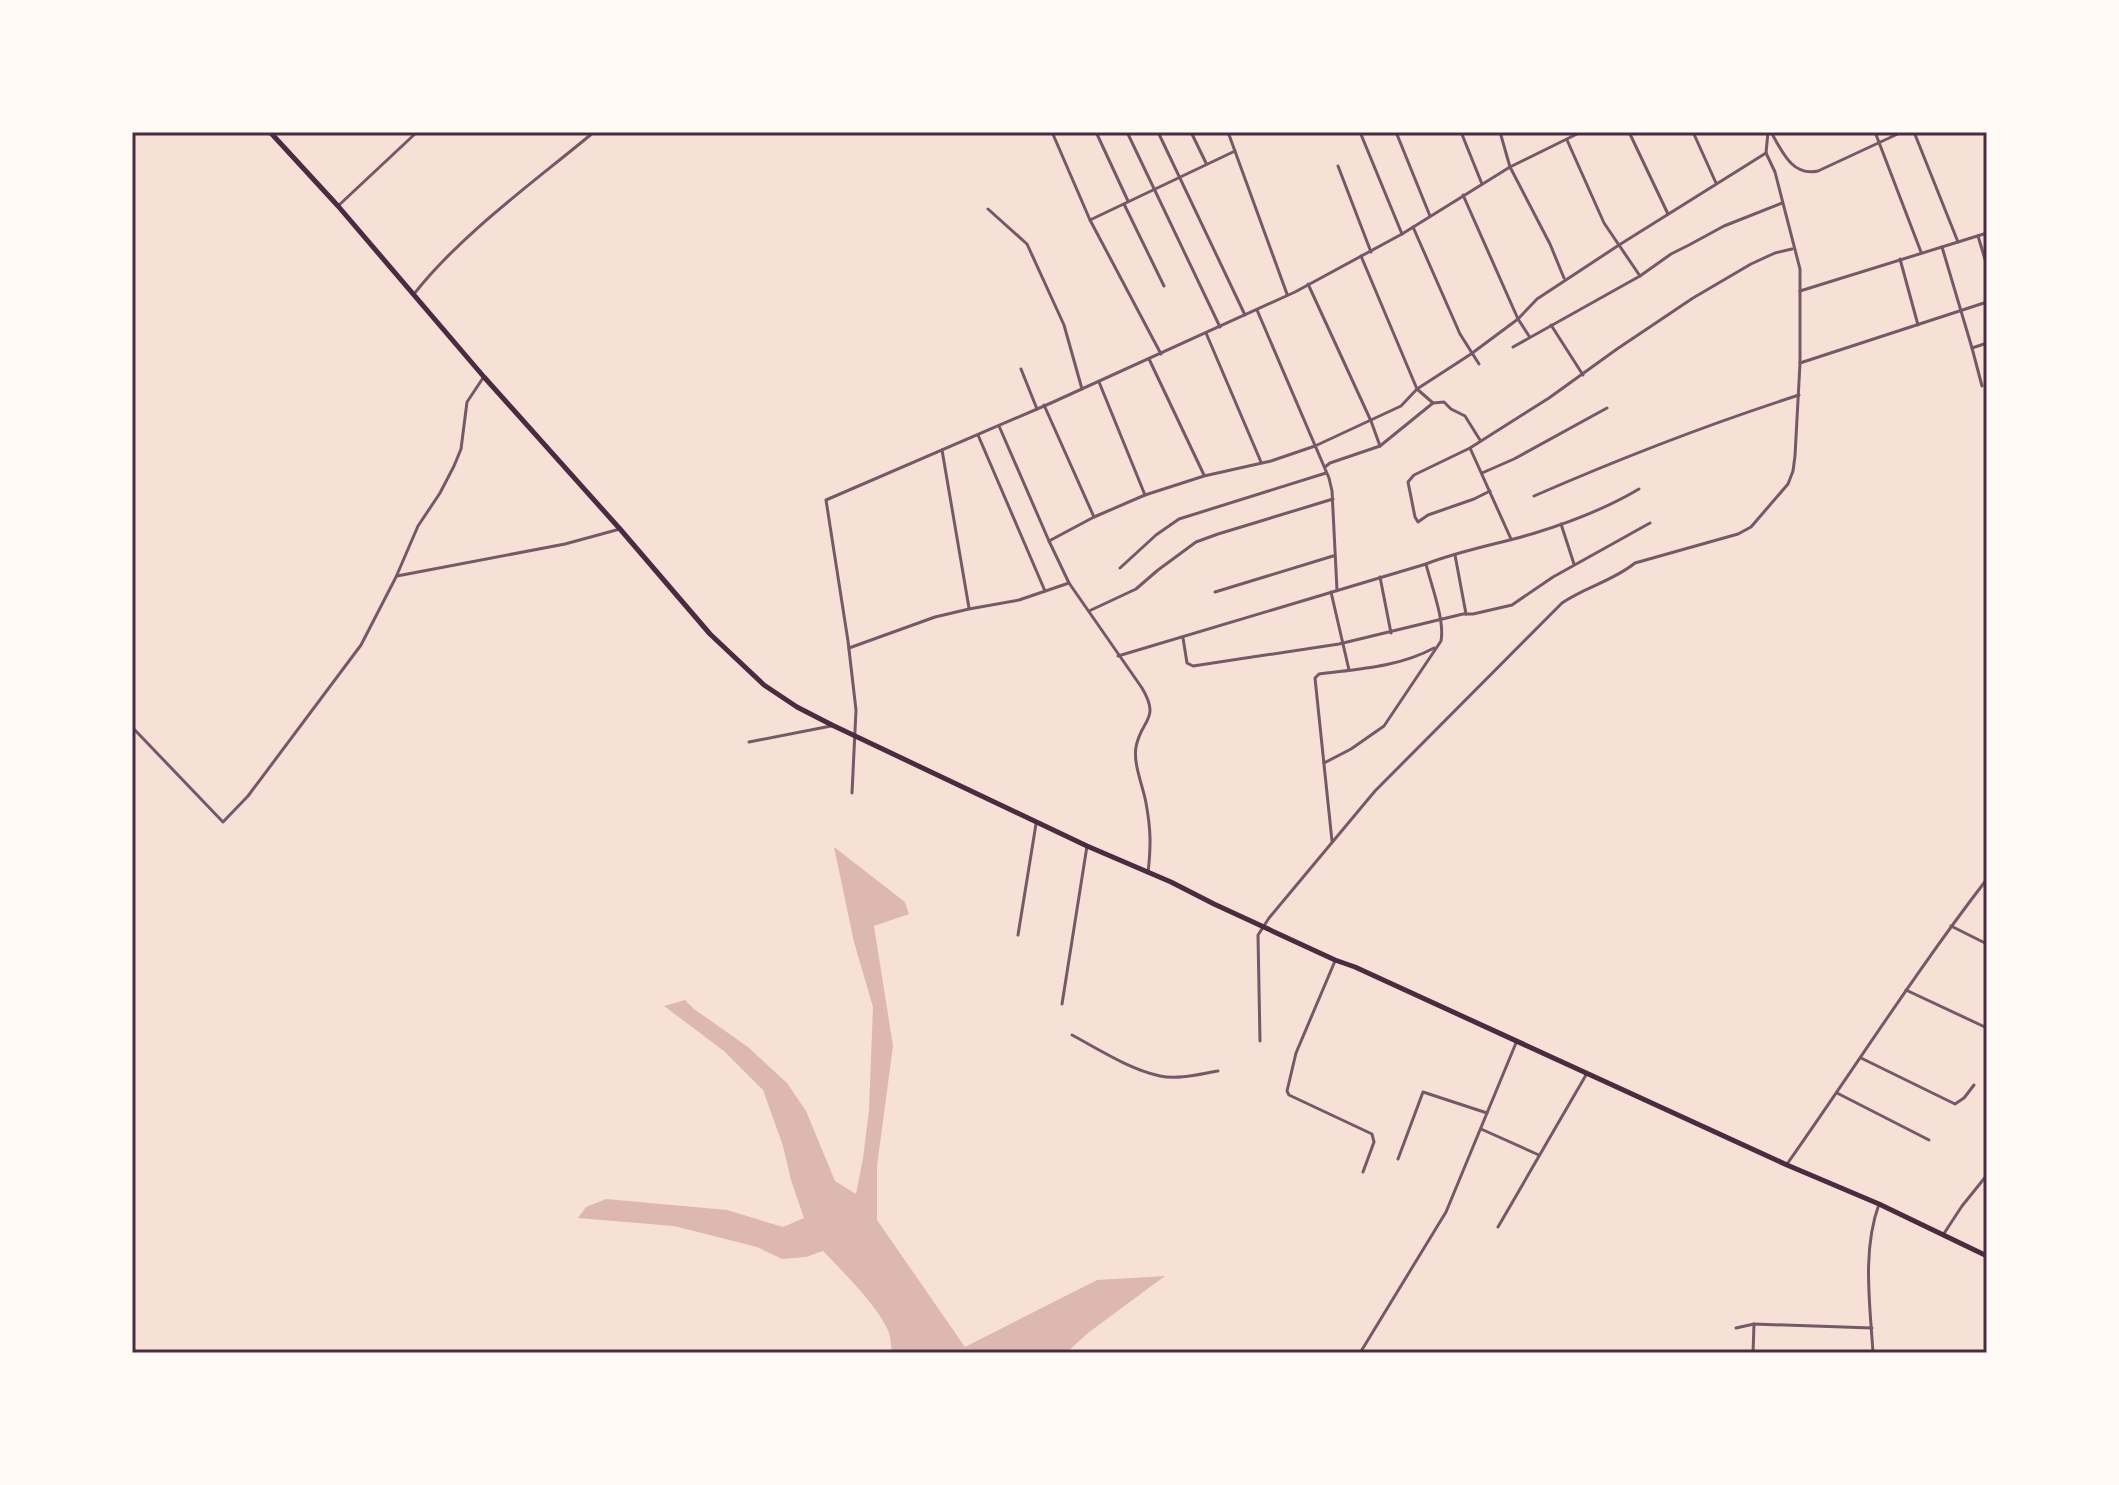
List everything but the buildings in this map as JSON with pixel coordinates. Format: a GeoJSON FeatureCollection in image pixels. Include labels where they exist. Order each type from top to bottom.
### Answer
{"type":"FeatureCollection","features":[{"type":"Feature","properties":{"kind":"main road"},"geometry":{"type":"LineString","coordinates":[[270,132],[710,634],[764,685],[797,707],[1087,846],[1879,1204],[1987,1256]]}},
{"type":"Feature","properties":{"kind":"street"},"geometry":{"type":"LineString","coordinates":[[338,206],[417,132]]}},
{"type":"Feature","properties":{"kind":"street"},"geometry":{"type":"LineString","coordinates":[[414,294],[433,270],[455,250],[594,132]]}},
{"type":"Feature","properties":{"kind":"street"},"geometry":{"type":"LineString","coordinates":[[1052,132],[1090,220],[1161,354]]}},
{"type":"Feature","properties":{"kind":"street"},"geometry":{"type":"LineString","coordinates":[[1096,132],[1164,286]]}},
{"type":"Feature","properties":{"kind":"street"},"geometry":{"type":"LineString","coordinates":[[1127,132],[1220,327]]}},
{"type":"Feature","properties":{"kind":"street"},"geometry":{"type":"LineString","coordinates":[[1158,132],[1245,315]]}},
{"type":"Feature","properties":{"kind":"street"},"geometry":{"type":"LineString","coordinates":[[1191,132],[1206,163]]}},
{"type":"Feature","properties":{"kind":"street"},"geometry":{"type":"LineString","coordinates":[[1228,132],[1287,295]]}},
{"type":"Feature","properties":{"kind":"street"},"geometry":{"type":"LineString","coordinates":[[1360,132],[1402,234]]}},
{"type":"Feature","properties":{"kind":"street"},"geometry":{"type":"LineString","coordinates":[[1396,132],[1430,216]]}},
{"type":"Feature","properties":{"kind":"street"},"geometry":{"type":"LineString","coordinates":[[1461,132],[1482,184]]}},
{"type":"Feature","properties":{"kind":"street"},"geometry":{"type":"LineString","coordinates":[[1500,132],[1510,167],[1565,280]]}},
{"type":"Feature","properties":{"kind":"street"},"geometry":{"type":"LineString","coordinates":[[852,793],[856,736],[854,682],[826,500],[1099,382],[1287,295],[1371,252],[1510,167],[1581,132]]}},
{"type":"Feature","properties":{"kind":"street"},"geometry":{"type":"LineString","coordinates":[[1629,132],[1668,214]]}},
{"type":"Feature","properties":{"kind":"street"},"geometry":{"type":"LineString","coordinates":[[1693,132],[1716,183]]}},
{"type":"Feature","properties":{"kind":"street"},"geometry":{"type":"LineString","coordinates":[[1770,132],[1789,162],[1810,173],[1902,132]]}},
{"type":"Feature","properties":{"kind":"street"},"geometry":{"type":"LineString","coordinates":[[1260,1041],[1258,935],[1375,791],[1562,603],[1576,593],[1623,573],[1635,563],[1738,534],[1751,527],[1788,484],[1793,471],[1799,395],[1800,269],[1775,172],[1766,153],[1770,132]]}},
{"type":"Feature","properties":{"kind":"street"},"geometry":{"type":"LineString","coordinates":[[1875,132],[1921,253]]}},
{"type":"Feature","properties":{"kind":"street"},"geometry":{"type":"LineString","coordinates":[[1914,132],[1958,242]]}},
{"type":"Feature","properties":{"kind":"street"},"geometry":{"type":"LineString","coordinates":[[1567,140],[1604,223],[1640,276]]}},
{"type":"Feature","properties":{"kind":"street"},"geometry":{"type":"LineString","coordinates":[[1090,220],[1235,150]]}},
{"type":"Feature","properties":{"kind":"street"},"geometry":{"type":"LineString","coordinates":[[1049,541],[1145,495],[1315,446],[1401,406],[1417,389],[1518,319],[1537,299],[1766,153]]}},
{"type":"Feature","properties":{"kind":"street"},"geometry":{"type":"LineString","coordinates":[[1338,166],[1371,252]]}},
{"type":"Feature","properties":{"kind":"street"},"geometry":{"type":"LineString","coordinates":[[1463,195],[1518,319],[1529,336]]}},
{"type":"Feature","properties":{"kind":"street"},"geometry":{"type":"LineString","coordinates":[[1513,347],[1640,276],[1671,254],[1724,226],[1782,203]]}},
{"type":"Feature","properties":{"kind":"street"},"geometry":{"type":"LineString","coordinates":[[988,209],[1027,244],[1064,325],[1082,389]]}},
{"type":"Feature","properties":{"kind":"street"},"geometry":{"type":"LineString","coordinates":[[1413,227],[1460,334],[1479,364]]}},
{"type":"Feature","properties":{"kind":"street"},"geometry":{"type":"LineString","coordinates":[[1800,291],[1987,233]]}},
{"type":"Feature","properties":{"kind":"street"},"geometry":{"type":"LineString","coordinates":[[1978,236],[1987,266]]}},
{"type":"Feature","properties":{"kind":"street"},"geometry":{"type":"LineString","coordinates":[[1942,246],[1982,386]]}},
{"type":"Feature","properties":{"kind":"street"},"geometry":{"type":"LineString","coordinates":[[1490,491],[1416,521],[1409,479],[1481,442],[1693,298],[1751,264],[1793,249]]}},
{"type":"Feature","properties":{"kind":"street"},"geometry":{"type":"LineString","coordinates":[[1361,256],[1417,389],[1433,403]]}},
{"type":"Feature","properties":{"kind":"street"},"geometry":{"type":"LineString","coordinates":[[1900,259],[1918,326]]}},
{"type":"Feature","properties":{"kind":"street"},"geometry":{"type":"LineString","coordinates":[[1308,284],[1380,446]]}},
{"type":"Feature","properties":{"kind":"street"},"geometry":{"type":"LineString","coordinates":[[1800,363],[1987,302]]}},
{"type":"Feature","properties":{"kind":"street"},"geometry":{"type":"LineString","coordinates":[[1256,309],[1324,467],[1333,499],[1334,591],[1349,670]]}},
{"type":"Feature","properties":{"kind":"street"},"geometry":{"type":"LineString","coordinates":[[1551,325],[1583,375]]}},
{"type":"Feature","properties":{"kind":"street"},"geometry":{"type":"LineString","coordinates":[[1206,333],[1261,463]]}},
{"type":"Feature","properties":{"kind":"street"},"geometry":{"type":"LineString","coordinates":[[1972,348],[1987,343]]}},
{"type":"Feature","properties":{"kind":"street"},"geometry":{"type":"LineString","coordinates":[[1149,359],[1204,476]]}},
{"type":"Feature","properties":{"kind":"street"},"geometry":{"type":"LineString","coordinates":[[1021,369],[1037,409]]}},
{"type":"Feature","properties":{"kind":"street"},"geometry":{"type":"LineString","coordinates":[[132,727],[223,822],[248,796],[361,645],[418,526],[454,466],[461,449],[467,402],[484,377]]}},
{"type":"Feature","properties":{"kind":"street"},"geometry":{"type":"LineString","coordinates":[[1099,382],[1145,495]]}},
{"type":"Feature","properties":{"kind":"street"},"geometry":{"type":"LineString","coordinates":[[1534,496],[1699,429],[1799,395]]}},
{"type":"Feature","properties":{"kind":"street"},"geometry":{"type":"LineString","coordinates":[[1324,467],[1380,446],[1433,403],[1444,402],[1465,416],[1481,442]]}},
{"type":"Feature","properties":{"kind":"street"},"geometry":{"type":"LineString","coordinates":[[1044,405],[1094,517]]}},
{"type":"Feature","properties":{"kind":"street"},"geometry":{"type":"LineString","coordinates":[[1482,473],[1607,408]]}},
{"type":"Feature","properties":{"kind":"street"},"geometry":{"type":"LineString","coordinates":[[999,426],[1069,583],[1150,704],[1150,719],[1136,745],[1151,842],[1148,873]]}},
{"type":"Feature","properties":{"kind":"street"},"geometry":{"type":"LineString","coordinates":[[978,435],[1045,591]]}},
{"type":"Feature","properties":{"kind":"street"},"geometry":{"type":"LineString","coordinates":[[1470,448],[1512,540]]}},
{"type":"Feature","properties":{"kind":"street"},"geometry":{"type":"LineString","coordinates":[[942,450],[969,609]]}},
{"type":"Feature","properties":{"kind":"street"},"geometry":{"type":"LineString","coordinates":[[1120,568],[1179,519],[1326,473]]}},
{"type":"Feature","properties":{"kind":"street"},"geometry":{"type":"LineString","coordinates":[[1118,656],[1455,553],[1512,540],[1619,501],[1639,489]]}},
{"type":"Feature","properties":{"kind":"street"},"geometry":{"type":"LineString","coordinates":[[1087,612],[1136,589],[1196,542],[1333,499]]}},
{"type":"Feature","properties":{"kind":"street"},"geometry":{"type":"LineString","coordinates":[[1183,638],[1187,663],[1193,666],[1343,643],[1512,605],[1574,564],[1650,523]]}},
{"type":"Feature","properties":{"kind":"street"},"geometry":{"type":"LineString","coordinates":[[1561,524],[1574,564]]}},
{"type":"Feature","properties":{"kind":"street"},"geometry":{"type":"LineString","coordinates":[[396,577],[565,544],[620,529]]}},
{"type":"Feature","properties":{"kind":"street"},"geometry":{"type":"LineString","coordinates":[[1455,553],[1466,614]]}},
{"type":"Feature","properties":{"kind":"street"},"geometry":{"type":"LineString","coordinates":[[1215,592],[1334,556]]}},
{"type":"Feature","properties":{"kind":"street"},"geometry":{"type":"LineString","coordinates":[[1324,763],[1384,726],[1442,636],[1426,564]]}},
{"type":"Feature","properties":{"kind":"street"},"geometry":{"type":"LineString","coordinates":[[1380,577],[1391,633]]}},
{"type":"Feature","properties":{"kind":"street"},"geometry":{"type":"LineString","coordinates":[[849,648],[935,617],[1019,600],[1069,583]]}},
{"type":"Feature","properties":{"kind":"street"},"geometry":{"type":"LineString","coordinates":[[1332,841],[1315,678],[1319,674],[1387,665],[1434,648]]}},
{"type":"Feature","properties":{"kind":"street"},"geometry":{"type":"LineString","coordinates":[[749,742],[832,725]]}},
{"type":"Feature","properties":{"kind":"street"},"geometry":{"type":"LineString","coordinates":[[1018,935],[1036,821]]}},
{"type":"Feature","properties":{"kind":"street"},"geometry":{"type":"LineString","coordinates":[[1062,1004],[1087,846]]}},
{"type":"Feature","properties":{"kind":"street"},"geometry":{"type":"LineString","coordinates":[[1787,1165],[1906,990],[1987,879]]}},
{"type":"Feature","properties":{"kind":"street"},"geometry":{"type":"LineString","coordinates":[[1951,926],[1987,944]]}},
{"type":"Feature","properties":{"kind":"street"},"geometry":{"type":"LineString","coordinates":[[1335,960],[1296,1053],[1287,1091],[1289,1095],[1372,1134],[1374,1142],[1363,1172]]}},
{"type":"Feature","properties":{"kind":"street"},"geometry":{"type":"LineString","coordinates":[[1906,990],[1987,1028]]}},
{"type":"Feature","properties":{"kind":"street"},"geometry":{"type":"LineString","coordinates":[[1072,1035],[1130,1065],[1162,1077],[1218,1071]]}},
{"type":"Feature","properties":{"kind":"street"},"geometry":{"type":"LineString","coordinates":[[1360,1353],[1446,1212],[1517,1040]]}},
{"type":"Feature","properties":{"kind":"street"},"geometry":{"type":"LineString","coordinates":[[1861,1058],[1955,1104],[1974,1085]]}},
{"type":"Feature","properties":{"kind":"street"},"geometry":{"type":"LineString","coordinates":[[1498,1227],[1587,1072]]}},
{"type":"Feature","properties":{"kind":"street"},"geometry":{"type":"LineString","coordinates":[[1398,1159],[1423,1092],[1487,1113]]}},
{"type":"Feature","properties":{"kind":"street"},"geometry":{"type":"LineString","coordinates":[[1837,1093],[1929,1140]]}},
{"type":"Feature","properties":{"kind":"street"},"geometry":{"type":"LineString","coordinates":[[1480,1129],[1539,1155]]}},
{"type":"Feature","properties":{"kind":"street"},"geometry":{"type":"LineString","coordinates":[[1943,1235],[1987,1175]]}},
{"type":"Feature","properties":{"kind":"street"},"geometry":{"type":"LineString","coordinates":[[1873,1353],[1868,1249],[1879,1204]]}},
{"type":"Feature","properties":{"kind":"street"},"geometry":{"type":"LineString","coordinates":[[1736,1328],[1754,1324],[1872,1328]]}},
{"type":"Feature","properties":{"kind":"street"},"geometry":{"type":"LineString","coordinates":[[1753,1353],[1754,1324]]}},
{"type":"Feature","properties":{"kind":"shaded area"},"geometry":{"type":"Polygon","coordinates":[[[834,847],[905,902],[909,914],[874,926],[893,1046],[877,1166],[877,1220],[965,1347],[1097,1280],[1165,1276],[1066,1353],[892,1353],[889,1333],[877,1312],[823,1251],[806,1257],[782,1259],[757,1247],[674,1226],[578,1218],[586,1207],[606,1199],[727,1210],[783,1227],[804,1218],[763,1090],[724,1051],[664,1006],[685,1000],[748,1047],[787,1083],[806,1111],[835,1181],[856,1194],[869,1110],[873,1007],[854,942],[834,847]]]}}]}
